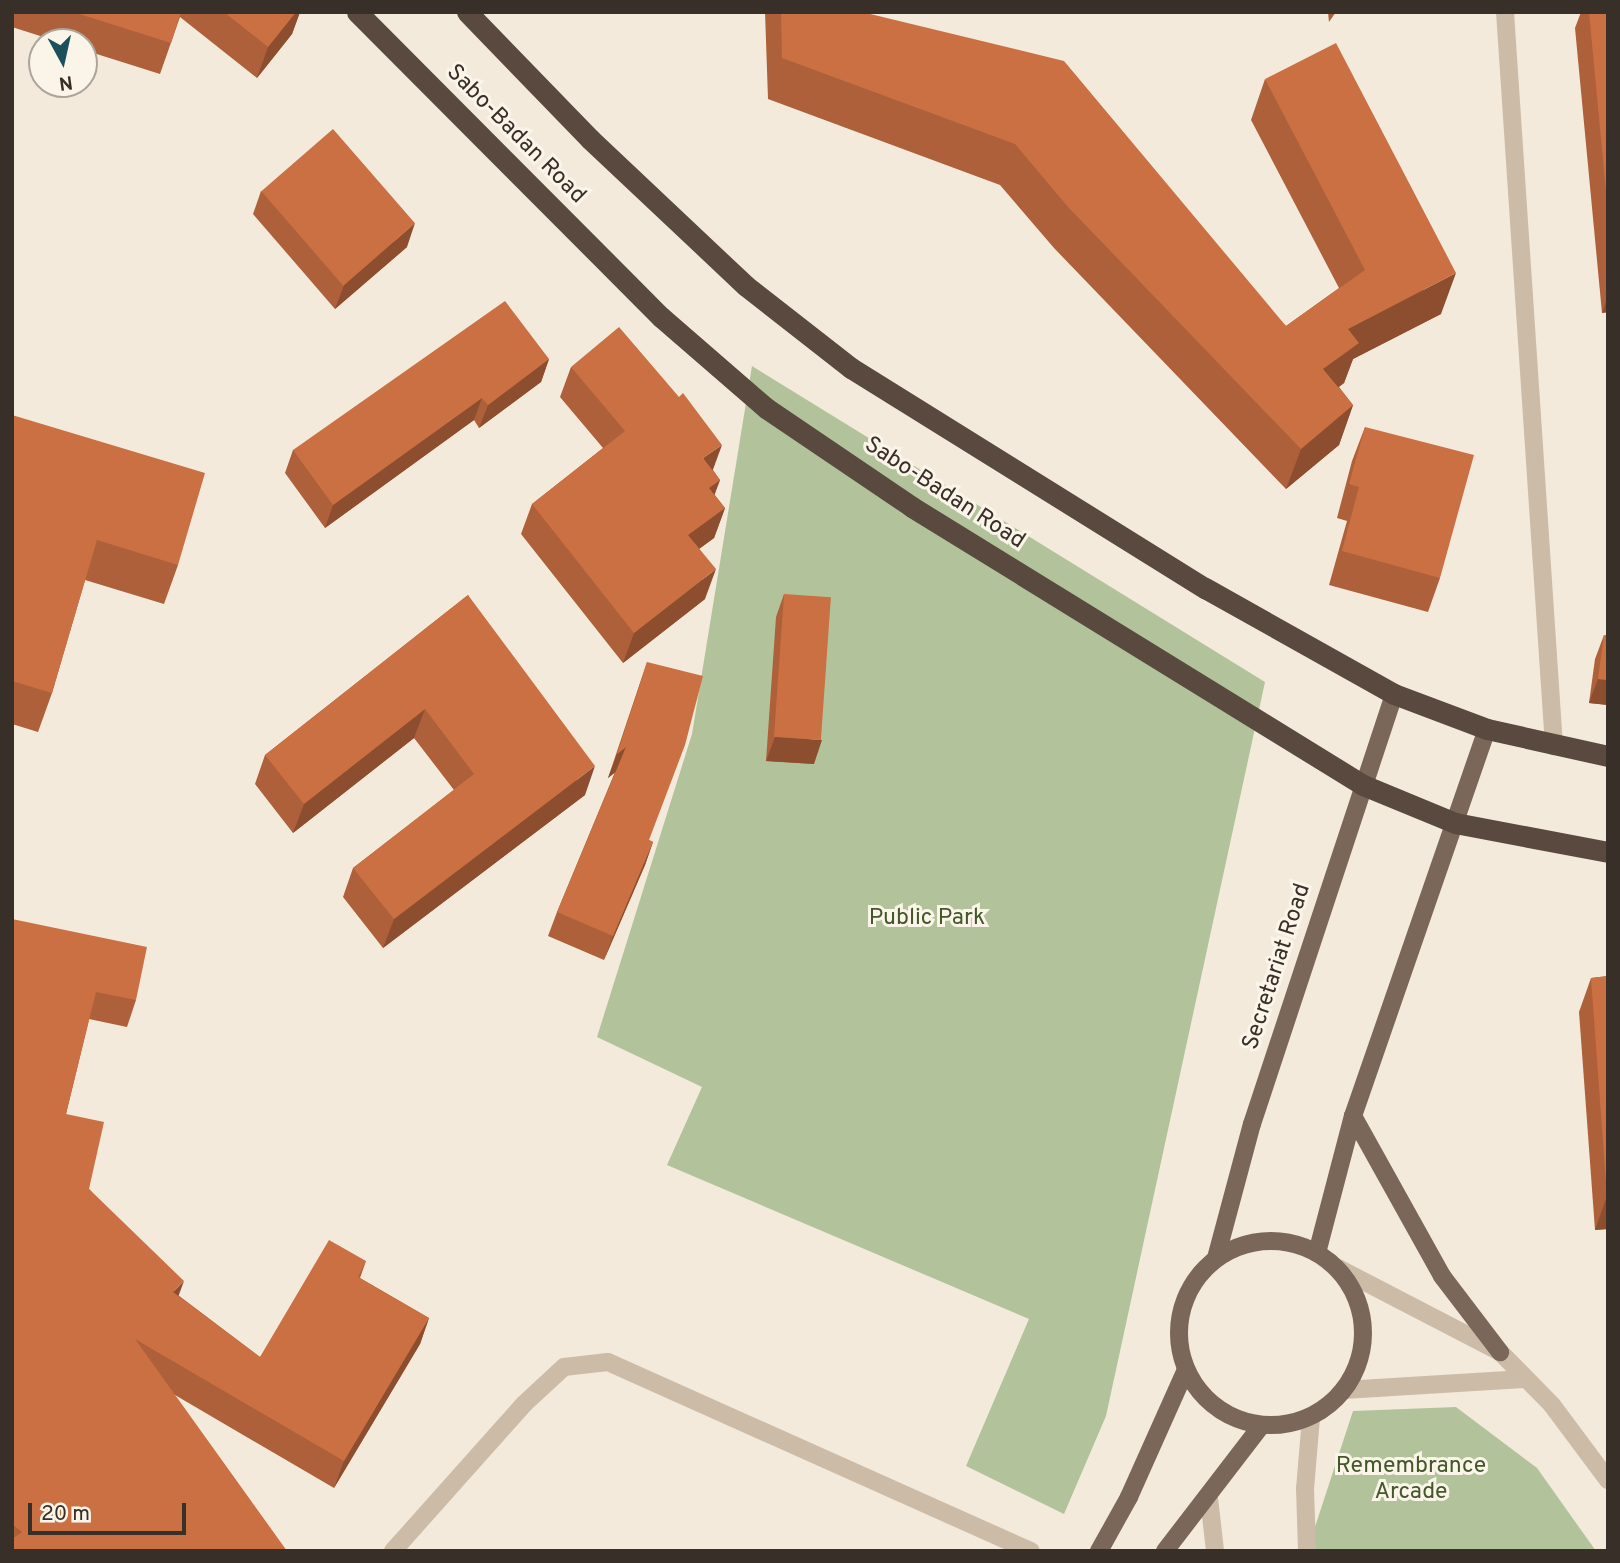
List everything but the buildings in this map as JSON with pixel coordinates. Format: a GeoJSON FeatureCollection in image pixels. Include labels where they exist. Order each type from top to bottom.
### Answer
{"type":"FeatureCollection","features":[{"type":"Feature","properties":{"kind":"highway","name":"Sabo-Badan Road"},"geometry":{"type":"LineString","coordinates":[[358,12],[660,317],[766,408],[912,507],[1363,785],[1455,823],[1608,852]]}},
{"type":"Feature","properties":{"kind":"highway"},"geometry":{"type":"LineString","coordinates":[[467,12],[590,139],[746,286],[851,368],[1205,588],[1394,694],[1487,729],[1608,756]]}},
{"type":"Feature","properties":{"kind":"main road","name":"Secretariat Road"},"geometry":{"type":"LineString","coordinates":[[1216,1258],[1252,1124],[1394,694]]}},
{"type":"Feature","properties":{"kind":"main road"},"geometry":{"type":"LineString","coordinates":[[1317,1253],[1353,1116],[1487,729]]}},
{"type":"Feature","properties":{"kind":"main road"},"geometry":{"type":"LineString","coordinates":[[1353,1116],[1442,1276],[1500,1352]]}},
{"type":"Feature","properties":{"kind":"main road"},"geometry":{"type":"LineString","coordinates":[[1265,1241],[1292,1243],[1317,1253],[1338,1268],[1354,1290],[1363,1315],[1361,1355],[1344,1390],[1311,1417],[1287,1425],[1261,1426],[1230,1417],[1204,1399],[1185,1372],[1178,1322],[1197,1276],[1216,1258],[1240,1246],[1265,1241]]}},
{"type":"Feature","properties":{"kind":"main road"},"geometry":{"type":"LineString","coordinates":[[1099,1551],[1129,1497],[1185,1372]]}},
{"type":"Feature","properties":{"kind":"main road"},"geometry":{"type":"LineString","coordinates":[[1164,1551],[1209,1498],[1261,1426]]}},
{"type":"Feature","properties":{"kind":"street"},"geometry":{"type":"LineString","coordinates":[[1505,12],[1554,746]]}},
{"type":"Feature","properties":{"kind":"street"},"geometry":{"type":"LineString","coordinates":[[1338,1268],[1500,1352],[1552,1405],[1608,1480]]}},
{"type":"Feature","properties":{"kind":"street"},"geometry":{"type":"LineString","coordinates":[[393,1551],[524,1404],[564,1367],[608,1362],[1031,1551]]}},
{"type":"Feature","properties":{"kind":"street"},"geometry":{"type":"LineString","coordinates":[[1344,1390],[1524,1379]]}},
{"type":"Feature","properties":{"kind":"street"},"geometry":{"type":"LineString","coordinates":[[1307,1551],[1305,1489],[1311,1417]]}},
{"type":"Feature","properties":{"kind":"street"},"geometry":{"type":"LineString","coordinates":[[1209,1498],[1215,1551]]}},
{"type":"Feature","properties":{"kind":"green space","name":"Public Park"},"geometry":{"type":"Polygon","coordinates":[[[752,366],[1265,682],[1106,1416],[1064,1514],[966,1466],[1029,1319],[667,1165],[702,1087],[597,1037],[692,734],[752,366]]]}},
{"type":"Feature","properties":{"kind":"green space","name":"Remembrance Arcade"},"geometry":{"type":"Polygon","coordinates":[[[1456,1407],[1537,1468],[1596,1551],[1314,1551],[1312,1536],[1353,1411],[1456,1407]]]}}]}
